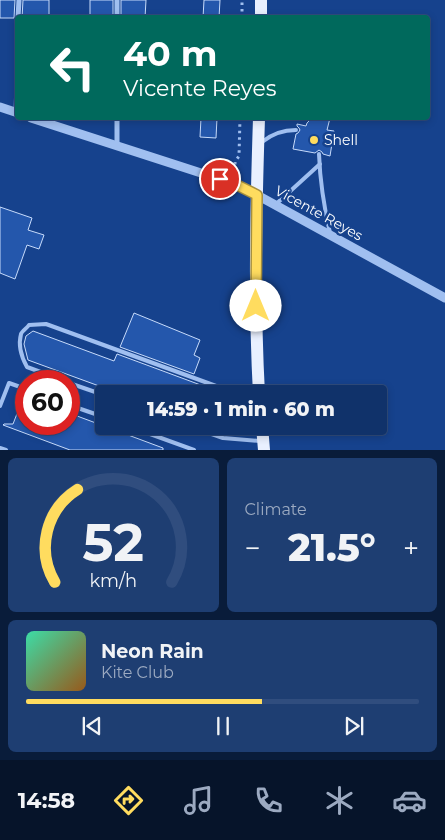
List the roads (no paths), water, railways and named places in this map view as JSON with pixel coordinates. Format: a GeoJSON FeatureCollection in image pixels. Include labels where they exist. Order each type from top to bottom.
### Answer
{"type":"FeatureCollection","features":[{"type":"Feature","properties":{"kind":"main road"},"geometry":{"type":"LineString","coordinates":[[261,0],[261,15]]}},
{"type":"Feature","properties":{"kind":"main road"},"geometry":{"type":"LineString","coordinates":[[258,120],[256,306],[259,385]]}},
{"type":"Feature","properties":{"kind":"street"},"geometry":{"type":"LineString","coordinates":[[18,15],[19,0]]}},
{"type":"Feature","properties":{"kind":"street"},"geometry":{"type":"LineString","coordinates":[[117,0],[117,15]]}},
{"type":"Feature","properties":{"kind":"street"},"geometry":{"type":"LineString","coordinates":[[0,107],[15,112]]}},
{"type":"Feature","properties":{"kind":"street","name":"Vicente Reyes"},"geometry":{"type":"LineString","coordinates":[[37,120],[235,184],[445,298]]}},
{"type":"Feature","properties":{"kind":"street"},"geometry":{"type":"LineString","coordinates":[[117,120],[117,145]]}},
{"type":"Feature","properties":{"kind":"lane"},"geometry":{"type":"LineString","coordinates":[[258,148],[269,136],[278,132],[296,130]]}},
{"type":"Feature","properties":{"kind":"lane"},"geometry":{"type":"LineString","coordinates":[[319,154],[325,212],[330,236]]}},
{"type":"Feature","properties":{"kind":"lane"},"geometry":{"type":"LineString","coordinates":[[275,205],[320,164]]}},
{"type":"Feature","properties":{"kind":"lane"},"geometry":{"type":"LineString","coordinates":[[35,370],[27,367],[22,358],[20,349],[21,334],[29,325],[46,324],[213,385]]}},
{"type":"Feature","properties":{"kind":"lane"},"geometry":{"type":"LineString","coordinates":[[0,406],[9,383],[15,385]]}},
{"type":"Feature","properties":{"kind":"lane"},"geometry":{"type":"LineString","coordinates":[[80,387],[95,392]]}},
{"type":"Feature","properties":{"kind":"lane"},"geometry":{"type":"LineString","coordinates":[[80,409],[95,414]]}},
{"type":"Feature","properties":{"kind":"lane"},"geometry":{"type":"LineString","coordinates":[[153,435],[194,450]]}},
{"type":"Feature","properties":{"kind":"lane"},"geometry":{"type":"LineString","coordinates":[[214,435],[262,447]]}},
{"type":"Feature","properties":{"kind":"lane"},"geometry":{"type":"LineString","coordinates":[[0,448],[6,450]]}},
{"type":"Feature","properties":{"kind":"place","name":"Shell"},"geometry":{"type":"Point","coordinates":[314,140]}}]}
